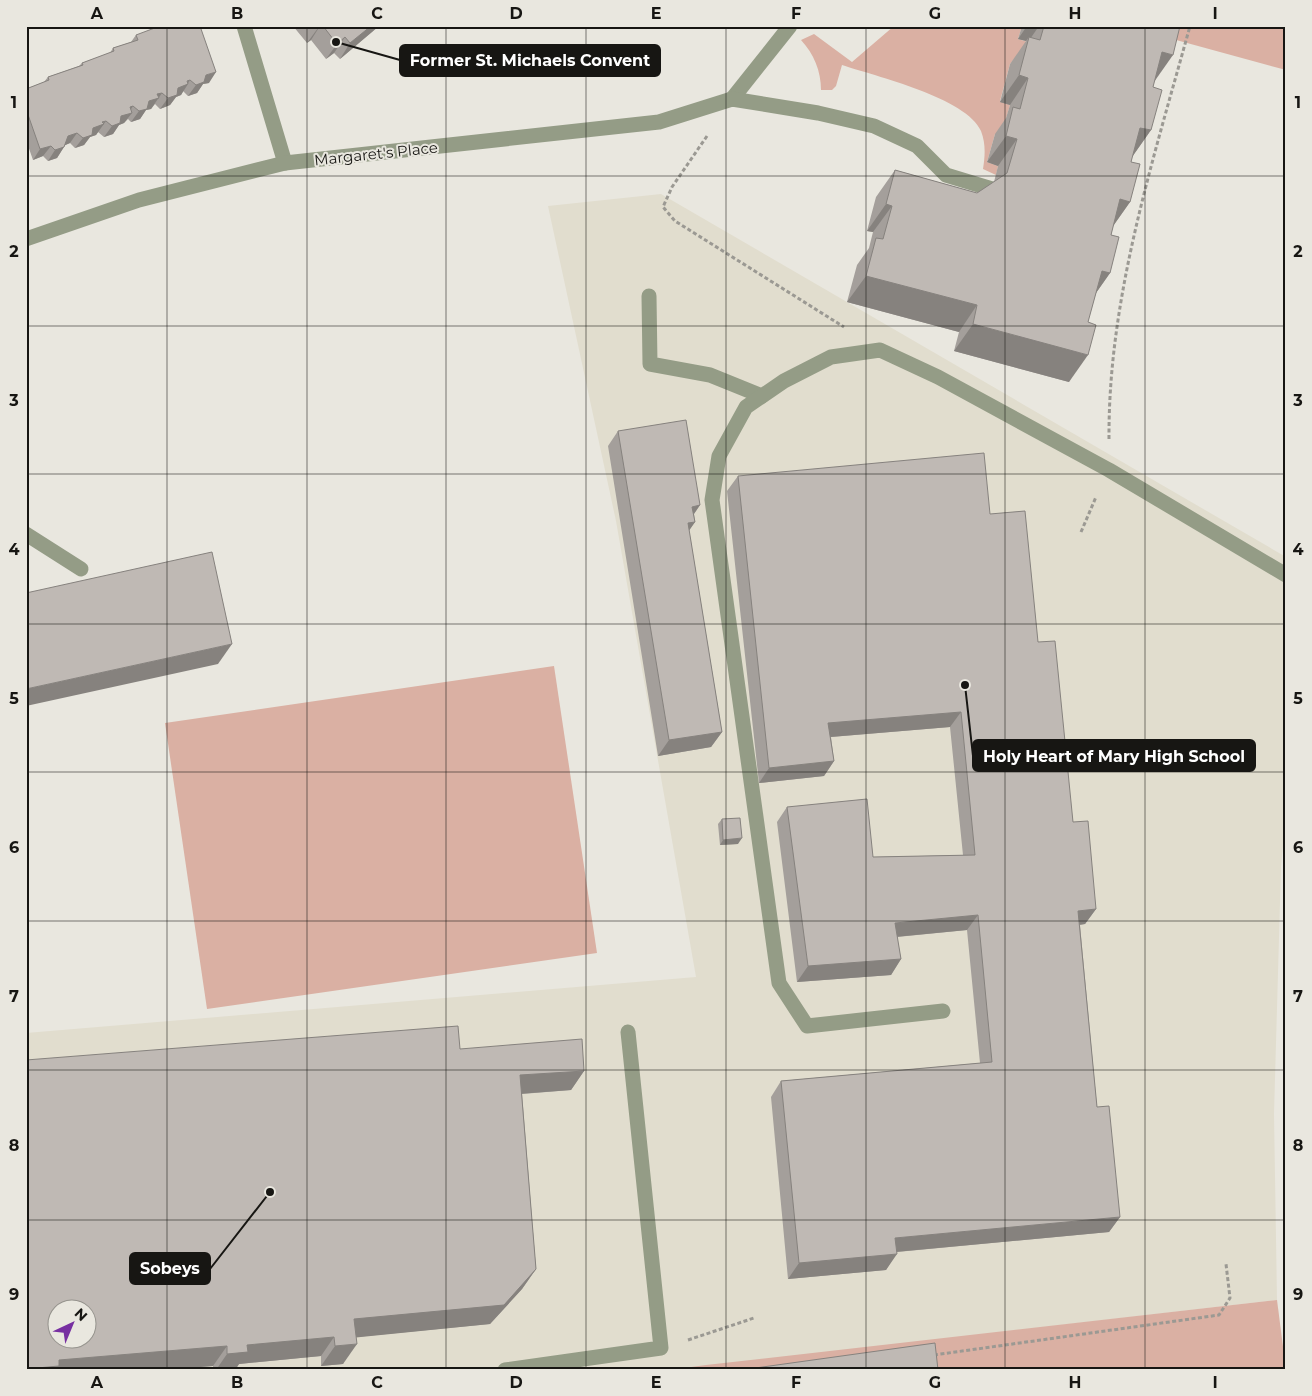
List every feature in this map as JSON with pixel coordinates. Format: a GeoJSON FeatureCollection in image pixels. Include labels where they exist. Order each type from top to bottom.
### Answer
{"type":"FeatureCollection","features":[{"type":"Feature","properties":{"kind":"street"},"geometry":{"type":"LineString","coordinates":[[244,26],[285,163]]}},
{"type":"Feature","properties":{"kind":"street"},"geometry":{"type":"LineString","coordinates":[[790,26],[732,99],[818,113],[874,126],[917,146],[946,176],[992,189]]}},
{"type":"Feature","properties":{"kind":"street","name":"Margaret's Place"},"geometry":{"type":"LineString","coordinates":[[26,239],[139,200],[285,163],[659,122],[732,99]]}},
{"type":"Feature","properties":{"kind":"street"},"geometry":{"type":"LineString","coordinates":[[649,296],[650,364],[710,375],[762,396]]}},
{"type":"Feature","properties":{"kind":"street"},"geometry":{"type":"LineString","coordinates":[[943,1011],[807,1026],[779,983],[712,500],[719,456],[746,407],[784,381],[831,356],[880,350],[938,378],[1109,470],[1286,575]]}},
{"type":"Feature","properties":{"kind":"street"},"geometry":{"type":"LineString","coordinates":[[26,534],[81,569]]}},
{"type":"Feature","properties":{"kind":"street"},"geometry":{"type":"LineString","coordinates":[[506,1370],[661,1348],[628,1032]]}},
{"type":"Feature","properties":{"kind":"path"},"geometry":{"type":"LineString","coordinates":[[1109,470],[1109,392],[1128,265],[1150,170],[1190,26]]}},
{"type":"Feature","properties":{"kind":"path"},"geometry":{"type":"LineString","coordinates":[[732,99],[672,187],[663,207],[675,220],[880,350]]}},
{"type":"Feature","properties":{"kind":"path"},"geometry":{"type":"LineString","coordinates":[[1081,532],[1096,497]]}},
{"type":"Feature","properties":{"kind":"path"},"geometry":{"type":"LineString","coordinates":[[926,1356],[1220,1315],[1230,1298],[1226,1264]]}},
{"type":"Feature","properties":{"kind":"path"},"geometry":{"type":"LineString","coordinates":[[661,1348],[754,1318]]}},
{"type":"Feature","properties":{"kind":"shaded area"},"geometry":{"type":"Polygon","coordinates":[[[894,26],[1022,26],[1018,39],[1028,42],[1010,64],[1000,101],[1010,105],[1001,136],[995,134],[987,162],[998,166],[996,175],[983,169],[985,155],[981,131],[972,119],[958,108],[940,99],[897,82],[842,65],[836,86],[832,90],[821,90],[820,76],[816,63],[810,51],[801,40],[814,34],[852,62],[894,26]]]}},
{"type":"Feature","properties":{"kind":"shaded area"},"geometry":{"type":"Polygon","coordinates":[[[1125,26],[1285,26],[1286,70],[1125,26]]]}},
{"type":"Feature","properties":{"kind":"shaded area"},"geometry":{"type":"Polygon","coordinates":[[[661,194],[1286,557],[1286,814],[1281,867],[1274,1114],[1277,1300],[674,1370],[26,1370],[26,1033],[696,977],[616,521],[548,206],[661,194]]]}},
{"type":"Feature","properties":{"kind":"shaded area"},"geometry":{"type":"Polygon","coordinates":[[[554,666],[597,953],[207,1009],[165,723],[554,666]]]}},
{"type":"Feature","properties":{"kind":"shaded area"},"geometry":{"type":"Polygon","coordinates":[[[1277,1300],[1286,1370],[669,1370],[706,1365],[1277,1300]]]}},
{"type":"Feature","properties":{"kind":"building"},"geometry":{"type":"Polygon","coordinates":[[[160,26],[200,26],[216,72],[206,75],[204,82],[196,85],[190,80],[187,81],[188,84],[178,88],[177,95],[168,98],[162,93],[157,94],[159,98],[149,101],[147,109],[139,111],[133,106],[130,107],[132,113],[121,116],[120,123],[112,126],[106,121],[102,122],[104,124],[93,128],[92,135],[83,138],[77,133],[68,136],[64,147],[55,150],[51,146],[40,149],[26,109],[26,89],[49,80],[48,77],[83,65],[82,63],[114,51],[113,48],[138,40],[136,35],[160,26]]]}},
{"type":"Feature","properties":{"kind":"building"},"geometry":{"type":"Polygon","coordinates":[[[323,26],[371,26],[350,43],[345,37],[337,44],[323,26]]]}},
{"type":"Feature","properties":{"kind":"building"},"geometry":{"type":"Polygon","coordinates":[[[1044,26],[1180,26],[1173,55],[1162,52],[1153,87],[1162,90],[1151,130],[1140,128],[1131,162],[1140,164],[1130,202],[1120,199],[1111,235],[1119,237],[1110,273],[1102,271],[1088,322],[1096,325],[1088,355],[973,324],[977,305],[866,276],[876,238],[883,239],[892,206],[886,204],[895,170],[977,193],[1007,173],[1017,139],[1006,136],[1013,107],[1020,109],[1028,78],[1019,75],[1029,37],[1040,40],[1044,26]]]}},
{"type":"Feature","properties":{"kind":"building"},"geometry":{"type":"Polygon","coordinates":[[[686,420],[700,505],[692,507],[695,522],[688,523],[722,732],[669,740],[618,431],[686,420]]]}},
{"type":"Feature","properties":{"kind":"building"},"geometry":{"type":"Polygon","coordinates":[[[984,453],[990,514],[1025,511],[1038,642],[1055,641],[1073,822],[1088,821],[1096,909],[1078,911],[1097,1107],[1109,1106],[1120,1217],[895,1238],[897,1254],[799,1263],[781,1081],[992,1062],[978,915],[895,923],[901,959],[808,966],[787,807],[867,799],[873,857],[975,855],[961,712],[828,723],[834,761],[769,768],[738,476],[984,453]]]}},
{"type":"Feature","properties":{"kind":"building"},"geometry":{"type":"Polygon","coordinates":[[[212,552],[232,644],[26,689],[26,593],[212,552]]]}},
{"type":"Feature","properties":{"kind":"building"},"geometry":{"type":"Polygon","coordinates":[[[740,818],[742,838],[723,840],[722,819],[740,818]]]}},
{"type":"Feature","properties":{"kind":"building"},"geometry":{"type":"Polygon","coordinates":[[[458,1026],[460,1049],[582,1039],[584,1071],[520,1075],[536,1269],[504,1305],[354,1319],[357,1344],[335,1346],[334,1337],[247,1345],[248,1352],[227,1354],[227,1346],[59,1360],[59,1366],[26,1369],[26,1060],[458,1026]]]}},
{"type":"Feature","properties":{"kind":"building"},"geometry":{"type":"Polygon","coordinates":[[[935,1343],[938,1370],[741,1370],[935,1343]]]}},
{"type":"Feature","properties":{"kind":"place","name":"Former St. Michaels Convent"},"geometry":{"type":"Point","coordinates":[336,42]}},
{"type":"Feature","properties":{"kind":"place","name":"Holy Heart of Mary High School"},"geometry":{"type":"Point","coordinates":[965,685]}},
{"type":"Feature","properties":{"kind":"place","name":"Sobeys"},"geometry":{"type":"Point","coordinates":[270,1192]}}]}
